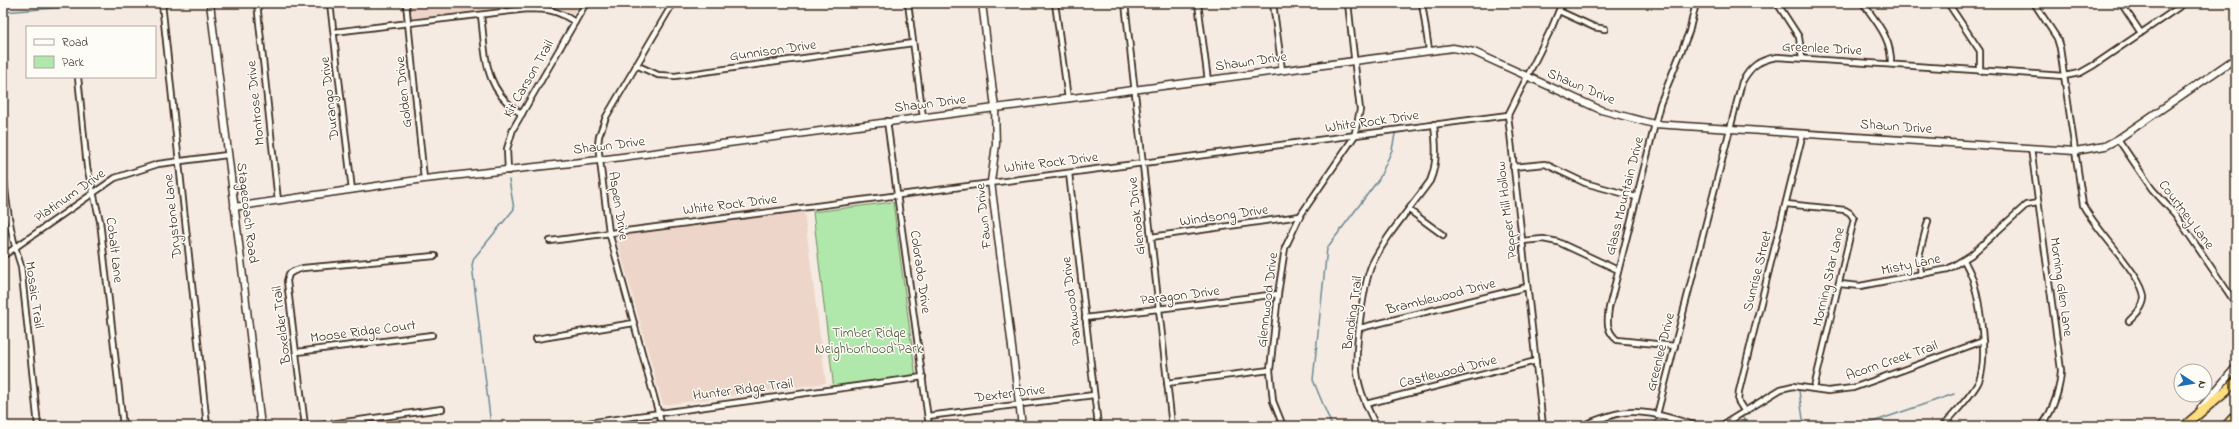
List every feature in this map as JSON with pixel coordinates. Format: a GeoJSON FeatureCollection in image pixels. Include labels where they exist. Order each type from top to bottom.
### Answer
{"type":"FeatureCollection","features":[{"type":"Feature","properties":{"kind":"highway"},"geometry":{"type":"LineString","coordinates":[[2187,424],[2236,382]]}},
{"type":"Feature","properties":{"kind":"highway"},"geometry":{"type":"LineString","coordinates":[[2226,426],[2236,415]]}},
{"type":"Feature","properties":{"kind":"street","name":"Drystone Lane"},"geometry":{"type":"LineString","coordinates":[[162,3],[207,426]]}},
{"type":"Feature","properties":{"kind":"street","name":"Stagecoach Road"},"geometry":{"type":"LineString","coordinates":[[210,3],[261,426]]}},
{"type":"Feature","properties":{"kind":"street","name":"Montrose Drive"},"geometry":{"type":"LineString","coordinates":[[257,3],[278,201]]}},
{"type":"Feature","properties":{"kind":"street","name":"Durango Drive"},"geometry":{"type":"LineString","coordinates":[[330,3],[352,190]]}},
{"type":"Feature","properties":{"kind":"street","name":"Golden Drive"},"geometry":{"type":"LineString","coordinates":[[406,3],[424,179]]}},
{"type":"Feature","properties":{"kind":"street","name":"Kit Carson Trail"},"geometry":{"type":"LineString","coordinates":[[508,171],[506,157],[509,140],[522,114],[586,3]]}},
{"type":"Feature","properties":{"kind":"street","name":"Aspen Drive"},"geometry":{"type":"LineString","coordinates":[[662,426],[609,232],[598,145],[602,127],[636,65],[673,3]]}},
{"type":"Feature","properties":{"kind":"street"},"geometry":{"type":"LineString","coordinates":[[908,3],[923,117]]}},
{"type":"Feature","properties":{"kind":"street","name":"Fawn Drive"},"geometry":{"type":"LineString","coordinates":[[982,3],[995,108],[996,144],[990,182],[1022,426]]}},
{"type":"Feature","properties":{"kind":"street"},"geometry":{"type":"LineString","coordinates":[[1055,3],[1068,99]]}},
{"type":"Feature","properties":{"kind":"street","name":"Glenoak Drive"},"geometry":{"type":"LineString","coordinates":[[1125,3],[1172,426]]}},
{"type":"Feature","properties":{"kind":"street"},"geometry":{"type":"LineString","coordinates":[[1198,3],[1208,81]]}},
{"type":"Feature","properties":{"kind":"street"},"geometry":{"type":"LineString","coordinates":[[1273,3],[1282,70]]}},
{"type":"Feature","properties":{"kind":"street","name":"Glennwood Drive"},"geometry":{"type":"LineString","coordinates":[[1283,426],[1273,401],[1270,370],[1278,294],[1285,248],[1300,216],[1354,137],[1360,110],[1348,3]]}},
{"type":"Feature","properties":{"kind":"street"},"geometry":{"type":"LineString","coordinates":[[1422,3],[1429,50]]}},
{"type":"Feature","properties":{"kind":"street"},"geometry":{"type":"LineString","coordinates":[[1508,115],[1562,3]]}},
{"type":"Feature","properties":{"kind":"street","name":"Glass Mountain Drive"},"geometry":{"type":"LineString","coordinates":[[1675,346],[1617,340],[1611,335],[1608,327],[1608,308],[1654,124],[1666,88],[1689,32],[1696,3]]}},
{"type":"Feature","properties":{"kind":"street"},"geometry":{"type":"LineString","coordinates":[[1777,3],[1799,37],[1802,58]]}},
{"type":"Feature","properties":{"kind":"street"},"geometry":{"type":"LineString","coordinates":[[1863,3],[1887,38],[1892,50],[1892,64]]}},
{"type":"Feature","properties":{"kind":"street"},"geometry":{"type":"LineString","coordinates":[[1948,3],[1980,51],[1980,71]]}},
{"type":"Feature","properties":{"kind":"street"},"geometry":{"type":"LineString","coordinates":[[2034,3],[2057,38],[2060,48],[2081,198],[2087,214],[2115,248],[2143,290],[2143,304],[2129,321]]}},
{"type":"Feature","properties":{"kind":"street"},"geometry":{"type":"LineString","coordinates":[[2121,3],[2141,33]]}},
{"type":"Feature","properties":{"kind":"street","name":"Greenlee Drive"},"geometry":{"type":"LineString","coordinates":[[1657,415],[1742,82],[1752,67],[1758,62],[1777,57],[1802,58],[2064,76],[2080,72],[2094,65],[2185,3]]}},
{"type":"Feature","properties":{"kind":"street"},"geometry":{"type":"LineString","coordinates":[[334,32],[527,9],[548,9],[560,12],[575,22]]}},
{"type":"Feature","properties":{"kind":"street"},"geometry":{"type":"LineString","coordinates":[[1559,11],[1594,27],[1605,29]]}},
{"type":"Feature","properties":{"kind":"street"},"geometry":{"type":"LineString","coordinates":[[481,15],[488,71],[492,84],[497,93],[509,106],[522,114]]}},
{"type":"Feature","properties":{"kind":"street","name":"Gunnison Drive"},"geometry":{"type":"LineString","coordinates":[[636,65],[658,75],[675,76],[914,43]]}},
{"type":"Feature","properties":{"kind":"street","name":"Shawn Drive"},"geometry":{"type":"LineString","coordinates":[[234,207],[424,179],[600,160],[1453,48],[1474,52],[1600,110],[1654,124],[2075,151],[2105,146],[2118,139],[2236,58]]}},
{"type":"Feature","properties":{"kind":"street","name":"Cobalt Lane"},"geometry":{"type":"LineString","coordinates":[[78,78],[87,167],[100,221],[123,426]]}},
{"type":"Feature","properties":{"kind":"street","name":"White Rock Drive"},"geometry":{"type":"LineString","coordinates":[[550,241],[1142,162],[1354,137],[1434,124],[1508,115]]}},
{"type":"Feature","properties":{"kind":"street","name":"Pepper Mill Hollow"},"geometry":{"type":"LineString","coordinates":[[1508,115],[1543,426]]}},
{"type":"Feature","properties":{"kind":"street","name":"Colorado Drive"},"geometry":{"type":"LineString","coordinates":[[887,122],[929,426]]}},
{"type":"Feature","properties":{"kind":"street","name":"Bending Trail"},"geometry":{"type":"LineString","coordinates":[[1376,426],[1366,404],[1357,371],[1360,328],[1366,282],[1372,265],[1430,181],[1434,172],[1437,151],[1434,124]]}},
{"type":"Feature","properties":{"kind":"street","name":"Sunrise Street"},"geometry":{"type":"LineString","coordinates":[[1745,412],[1738,401],[1739,391],[1803,134]]}},
{"type":"Feature","properties":{"kind":"street","name":"Courtney Lane"},"geometry":{"type":"LineString","coordinates":[[2118,139],[2152,189],[2175,214],[2236,304]]}},
{"type":"Feature","properties":{"kind":"street","name":"Morning Glen Lane"},"geometry":{"type":"LineString","coordinates":[[2030,148],[2061,370],[2058,392],[2054,404],[2042,426]]}},
{"type":"Feature","properties":{"kind":"street","name":"Platinum Drive"},"geometry":{"type":"LineString","coordinates":[[3,256],[115,178],[158,164],[227,154]]}},
{"type":"Feature","properties":{"kind":"street"},"geometry":{"type":"LineString","coordinates":[[1513,167],[1545,164],[1585,183],[1636,197]]}},
{"type":"Feature","properties":{"kind":"street","name":"Mosaic Trail"},"geometry":{"type":"LineString","coordinates":[[3,168],[7,212],[15,248],[21,266],[38,426]]}},
{"type":"Feature","properties":{"kind":"street","name":"Parkwood Drive"},"geometry":{"type":"LineString","coordinates":[[1068,173],[1098,426]]}},
{"type":"Feature","properties":{"kind":"street","name":"Misty Lane"},"geometry":{"type":"LineString","coordinates":[[1839,284],[1860,286],[1948,269],[1964,260],[2026,205],[2038,203]]}},
{"type":"Feature","properties":{"kind":"street","name":"Morning Star Lane"},"geometry":{"type":"LineString","coordinates":[[1786,204],[1845,210],[1850,213],[1854,219],[1814,388]]}},
{"type":"Feature","properties":{"kind":"street"},"geometry":{"type":"LineString","coordinates":[[1409,210],[1443,235]]}},
{"type":"Feature","properties":{"kind":"street","name":"Windsong Drive"},"geometry":{"type":"LineString","coordinates":[[1151,237],[1300,216]]}},
{"type":"Feature","properties":{"kind":"street"},"geometry":{"type":"LineString","coordinates":[[1921,275],[1919,256],[1928,221]]}},
{"type":"Feature","properties":{"kind":"street"},"geometry":{"type":"LineString","coordinates":[[1522,241],[1543,239],[1558,242],[1618,270]]}},
{"type":"Feature","properties":{"kind":"street","name":"Boxelder Trail"},"geometry":{"type":"LineString","coordinates":[[305,426],[287,281],[289,274],[294,271],[435,256]]}},
{"type":"Feature","properties":{"kind":"street"},"geometry":{"type":"LineString","coordinates":[[1943,426],[1978,382],[1983,365],[1983,341],[1974,281],[1964,260]]}},
{"type":"Feature","properties":{"kind":"street","name":"Bramblewood Drive"},"geometry":{"type":"LineString","coordinates":[[1360,328],[1527,287]]}},
{"type":"Feature","properties":{"kind":"street","name":"Paragon Drive"},"geometry":{"type":"LineString","coordinates":[[1086,318],[1278,294]]}},
{"type":"Feature","properties":{"kind":"street"},"geometry":{"type":"LineString","coordinates":[[536,339],[634,323]]}},
{"type":"Feature","properties":{"kind":"street","name":"Moose Ridge Court"},"geometry":{"type":"LineString","coordinates":[[297,352],[432,335]]}},
{"type":"Feature","properties":{"kind":"street","name":"Acorn Creek Trail"},"geometry":{"type":"LineString","coordinates":[[1720,426],[1781,389],[1793,386],[1828,391],[1853,388],[1983,341]]}},
{"type":"Feature","properties":{"kind":"street","name":"Castlewood Drive"},"geometry":{"type":"LineString","coordinates":[[1366,404],[1536,361]]}},
{"type":"Feature","properties":{"kind":"street"},"geometry":{"type":"LineString","coordinates":[[2187,424],[2236,367]]}},
{"type":"Feature","properties":{"kind":"street"},"geometry":{"type":"LineString","coordinates":[[1167,383],[1270,370]]}},
{"type":"Feature","properties":{"kind":"street","name":"Hunter Ridge Trail"},"geometry":{"type":"LineString","coordinates":[[566,426],[659,412],[923,377]]}},
{"type":"Feature","properties":{"kind":"street","name":"Dexter Drive"},"geometry":{"type":"LineString","coordinates":[[928,416],[1094,395]]}},
{"type":"Feature","properties":{"kind":"street"},"geometry":{"type":"LineString","coordinates":[[315,426],[442,409]]}},
{"type":"Feature","properties":{"kind":"street"},"geometry":{"type":"LineString","coordinates":[[1580,426],[1616,413],[1637,412],[1657,415],[1698,426]]}},
{"type":"Feature","properties":{"kind":"shaded area"},"geometry":{"type":"Polygon","coordinates":[[[410,3],[535,3],[411,19],[410,3]]]}},
{"type":"Feature","properties":{"kind":"shaded area"},"geometry":{"type":"Polygon","coordinates":[[[552,3],[580,3],[573,14],[552,3]]]}},
{"type":"Feature","properties":{"kind":"shaded area"},"geometry":{"type":"Polygon","coordinates":[[[804,211],[826,383],[663,405],[616,236],[804,211]]]}},
{"type":"Feature","properties":{"kind":"green space","name":"Timber Ridge Neighborhood Park"},"geometry":{"type":"Polygon","coordinates":[[[893,202],[916,378],[834,390],[813,212],[893,202]]]}},
{"type":"Feature","properties":{"kind":"waterway"},"geometry":{"type":"LineString","coordinates":[[3,12],[118,3]]}},
{"type":"Feature","properties":{"kind":"waterway"},"geometry":{"type":"LineString","coordinates":[[1332,426],[1313,380],[1327,248],[1379,179],[1392,150],[1395,134]]}},
{"type":"Feature","properties":{"kind":"waterway"},"geometry":{"type":"LineString","coordinates":[[491,426],[472,265],[474,258],[514,209],[509,180]]}},
{"type":"Feature","properties":{"kind":"waterway"},"geometry":{"type":"LineString","coordinates":[[1799,391],[1804,426]]}},
{"type":"Feature","properties":{"kind":"waterway"},"geometry":{"type":"LineString","coordinates":[[1861,426],[1954,394]]}},
{"type":"Feature","properties":{"kind":"waterway"},"geometry":{"type":"LineString","coordinates":[[1741,415],[1748,426]]}},
{"type":"Feature","properties":{"kind":"waterway"},"geometry":{"type":"LineString","coordinates":[[1654,426],[1656,419]]}}]}
